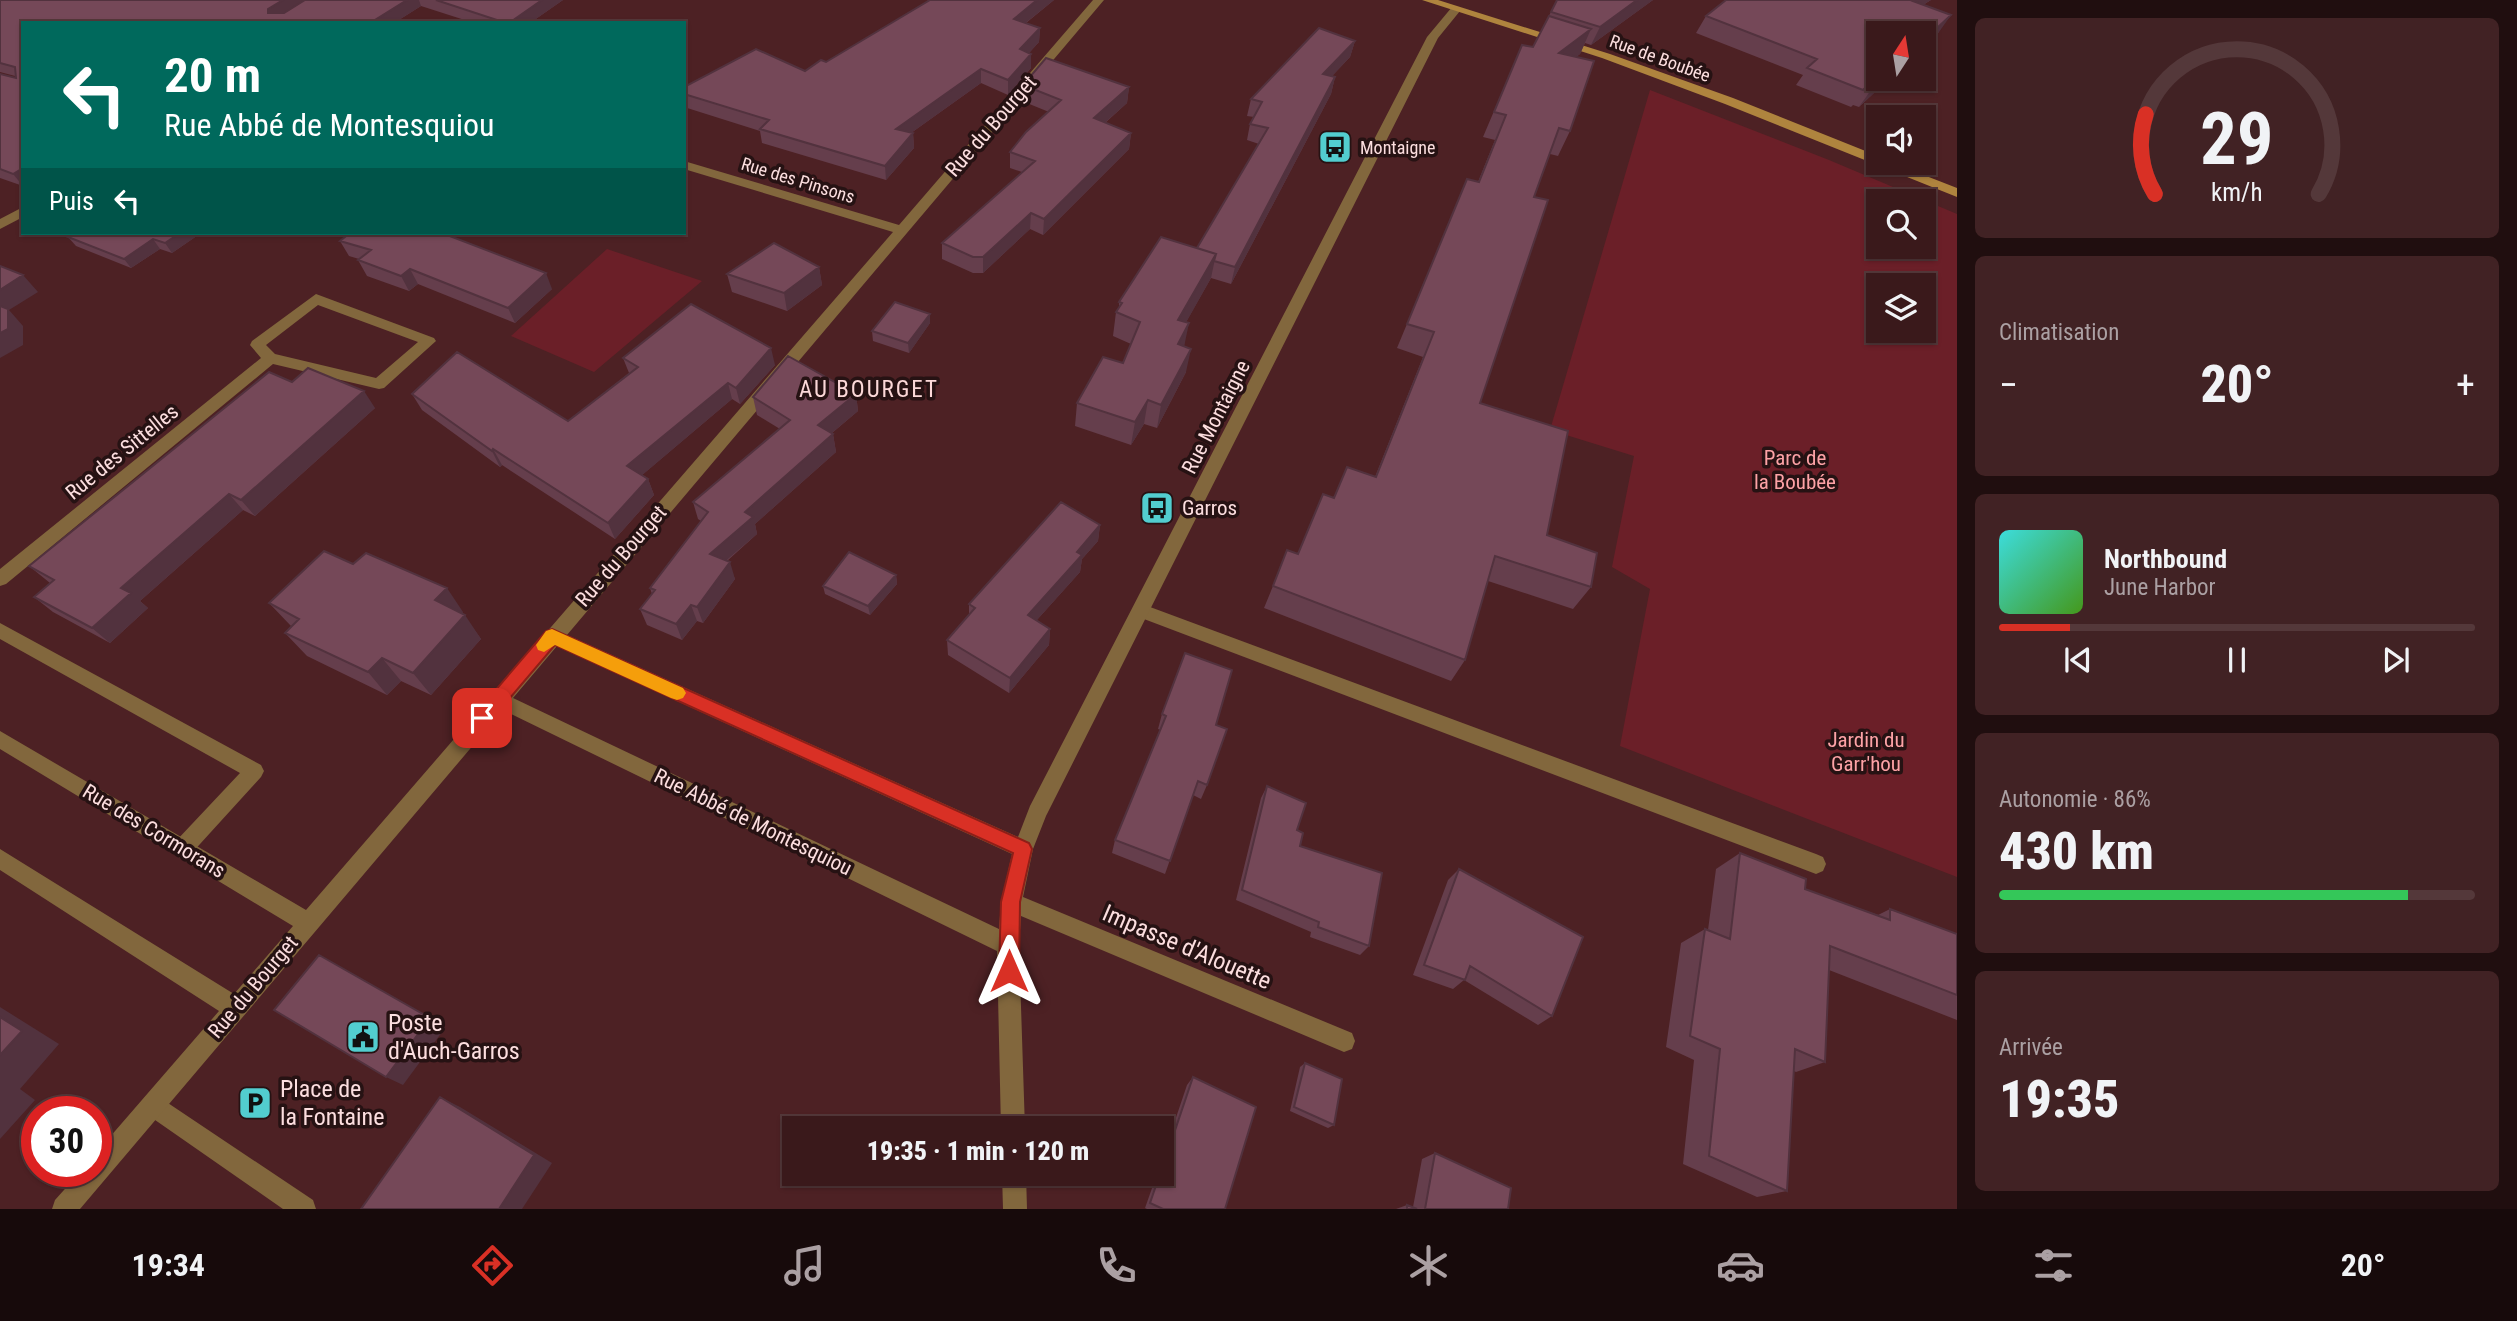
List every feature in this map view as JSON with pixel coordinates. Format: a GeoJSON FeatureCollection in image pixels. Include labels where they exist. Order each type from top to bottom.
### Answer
{"type":"FeatureCollection","features":[{"type":"Feature","properties":{"kind":"street","name":"Rue du Bourget"},"geometry":{"type":"LineString","coordinates":[[64,1209],[1099,0]]}},
{"type":"Feature","properties":{"kind":"street","name":"Rue de Boubée"},"geometry":{"type":"LineString","coordinates":[[1427,0],[1619,61],[1729,101],[1866,156]]}},
{"type":"Feature","properties":{"kind":"street","name":"Rue Montaigne"},"geometry":{"type":"LineString","coordinates":[[1013,1116],[1009,945],[1011,902],[1023,849],[1037,813],[1433,37],[1456,9]]}},
{"type":"Feature","properties":{"kind":"street","name":"Rue des Pinsons"},"geometry":{"type":"LineString","coordinates":[[686,165],[901,230]]}},
{"type":"Feature","properties":{"kind":"street"},"geometry":{"type":"LineString","coordinates":[[1912,175],[1957,194]]}},
{"type":"Feature","properties":{"kind":"street"},"geometry":{"type":"LineString","coordinates":[[0,225],[20,214]]}},
{"type":"Feature","properties":{"kind":"street"},"geometry":{"type":"LineString","coordinates":[[316,299],[429,341],[379,384],[270,358],[257,345],[316,299]]}},
{"type":"Feature","properties":{"kind":"street","name":"Rue des Sittelles"},"geometry":{"type":"LineString","coordinates":[[0,579],[270,358]]}},
{"type":"Feature","properties":{"kind":"street"},"geometry":{"type":"LineString","coordinates":[[1142,611],[1816,864]]}},
{"type":"Feature","properties":{"kind":"street"},"geometry":{"type":"LineString","coordinates":[[0,630],[254,771],[183,848]]}},
{"type":"Feature","properties":{"kind":"street"},"geometry":{"type":"LineString","coordinates":[[552,636],[1023,849]]}},
{"type":"Feature","properties":{"kind":"street","name":"Rue Abbé de Montesquiou"},"geometry":{"type":"LineString","coordinates":[[498,699],[1009,945]]}},
{"type":"Feature","properties":{"kind":"street","name":"Rue des Cormorans"},"geometry":{"type":"LineString","coordinates":[[0,739],[308,923]]}},
{"type":"Feature","properties":{"kind":"street"},"geometry":{"type":"LineString","coordinates":[[0,859],[235,1008]]}},
{"type":"Feature","properties":{"kind":"street","name":"Impasse d'Alouette"},"geometry":{"type":"LineString","coordinates":[[1011,902],[1343,1041]]}},
{"type":"Feature","properties":{"kind":"street"},"geometry":{"type":"LineString","coordinates":[[153,1105],[304,1209]]}},
{"type":"Feature","properties":{"kind":"street"},"geometry":{"type":"LineString","coordinates":[[1014,1186],[1015,1209]]}},
{"type":"Feature","properties":{"kind":"green space","name":"Parc de la Boubée"},"geometry":{"type":"Polygon","coordinates":[[[1650,90],[1898,189],[1866,189],[1866,259],[1936,259],[1936,205],[1957,214],[1957,877],[1620,746],[1650,589],[1612,567],[1634,456],[1550,430],[1650,90]]]}},
{"type":"Feature","properties":{"kind":"green space"},"geometry":{"type":"Polygon","coordinates":[[[607,249],[702,281],[594,372],[511,336],[607,249]]]}},
{"type":"Feature","properties":{"kind":"building"},"geometry":{"type":"Polygon","coordinates":[[[0,0],[283,0],[268,9],[268,13],[284,13],[305,0],[407,0],[373,21],[21,21],[21,169],[13,174],[0,169],[0,74],[16,78],[15,67],[0,63],[0,0]]]}},
{"type":"Feature","properties":{"kind":"building"},"geometry":{"type":"Polygon","coordinates":[[[436,0],[542,0],[512,21],[500,21],[436,0]]]}},
{"type":"Feature","properties":{"kind":"building"},"geometry":{"type":"Polygon","coordinates":[[[930,0],[1037,0],[1014,19],[1040,28],[1020,49],[1031,54],[1008,80],[981,69],[896,129],[913,133],[885,166],[760,129],[769,120],[686,95],[686,86],[756,49],[805,71],[821,60],[826,62],[930,0]]]}},
{"type":"Feature","properties":{"kind":"building"},"geometry":{"type":"Polygon","coordinates":[[[1557,0],[1637,0],[1600,27],[1551,12],[1557,0]]]}},
{"type":"Feature","properties":{"kind":"building"},"geometry":{"type":"Polygon","coordinates":[[[1726,0],[1915,0],[1913,1],[1951,15],[1936,29],[1936,21],[1866,21],[1866,88],[1863,90],[1807,68],[1817,59],[1706,16],[1726,0]]]}},
{"type":"Feature","properties":{"kind":"building"},"geometry":{"type":"Polygon","coordinates":[[[1549,16],[1591,29],[1559,53],[1594,61],[1570,131],[1559,128],[1534,197],[1548,200],[1480,403],[1568,431],[1547,535],[1597,553],[1591,587],[1495,556],[1465,660],[1273,586],[1287,550],[1298,554],[1323,494],[1334,498],[1347,467],[1376,477],[1434,332],[1407,324],[1467,179],[1479,182],[1506,115],[1494,112],[1522,45],[1533,47],[1549,16]]]}},
{"type":"Feature","properties":{"kind":"building"},"geometry":{"type":"Polygon","coordinates":[[[1319,28],[1355,41],[1323,74],[1335,77],[1235,267],[1214,261],[1216,254],[1197,248],[1268,128],[1250,124],[1262,102],[1251,99],[1319,28]]]}},
{"type":"Feature","properties":{"kind":"building"},"geometry":{"type":"Polygon","coordinates":[[[1046,58],[1129,87],[1094,118],[1131,133],[1044,219],[1031,213],[983,257],[973,257],[942,243],[1035,161],[1010,152],[1026,132],[1061,100],[1023,85],[1046,58]]]}},
{"type":"Feature","properties":{"kind":"building"},"geometry":{"type":"Polygon","coordinates":[[[177,235],[165,243],[153,239],[124,259],[68,237],[177,235]]]}},
{"type":"Feature","properties":{"kind":"building"},"geometry":{"type":"Polygon","coordinates":[[[348,235],[447,235],[546,273],[508,308],[410,269],[401,276],[358,260],[371,250],[340,241],[348,235]]]}},
{"type":"Feature","properties":{"kind":"building"},"geometry":{"type":"Polygon","coordinates":[[[1161,237],[1216,254],[1178,320],[1189,323],[1178,344],[1191,349],[1161,405],[1148,400],[1135,422],[1077,403],[1103,357],[1123,363],[1140,322],[1116,312],[1122,303],[1119,302],[1161,237]]]}},
{"type":"Feature","properties":{"kind":"building"},"geometry":{"type":"Polygon","coordinates":[[[774,243],[819,267],[784,293],[727,274],[774,243]]]}},
{"type":"Feature","properties":{"kind":"building"},"geometry":{"type":"Polygon","coordinates":[[[0,266],[23,275],[0,290],[0,266]]]}},
{"type":"Feature","properties":{"kind":"building"},"geometry":{"type":"Polygon","coordinates":[[[895,302],[930,314],[908,343],[872,331],[895,302]]]}},
{"type":"Feature","properties":{"kind":"building"},"geometry":{"type":"Polygon","coordinates":[[[691,304],[771,348],[736,388],[728,383],[627,466],[648,479],[608,523],[493,449],[492,451],[412,394],[457,352],[568,421],[638,367],[623,358],[691,304]]]}},
{"type":"Feature","properties":{"kind":"building"},"geometry":{"type":"Polygon","coordinates":[[[0,306],[8,309],[8,329],[0,333],[0,306]]]}},
{"type":"Feature","properties":{"kind":"building"},"geometry":{"type":"Polygon","coordinates":[[[788,356],[856,394],[818,425],[833,434],[745,512],[753,517],[710,554],[730,562],[697,607],[691,605],[676,624],[640,609],[655,590],[650,588],[708,512],[693,502],[790,420],[753,397],[788,356]]]}},
{"type":"Feature","properties":{"kind":"building"},"geometry":{"type":"Polygon","coordinates":[[[308,368],[364,391],[241,500],[229,494],[121,588],[131,593],[92,628],[34,597],[54,580],[29,566],[269,372],[292,382],[308,368]]]}},
{"type":"Feature","properties":{"kind":"building"},"geometry":{"type":"Polygon","coordinates":[[[1061,502],[1100,525],[1077,552],[1082,555],[1028,615],[1050,629],[1010,678],[947,640],[975,608],[969,604],[1061,502]]]}},
{"type":"Feature","properties":{"kind":"building"},"geometry":{"type":"Polygon","coordinates":[[[324,551],[353,564],[366,553],[447,588],[435,600],[465,615],[413,673],[382,658],[368,672],[285,633],[299,619],[269,603],[324,551]]]}},
{"type":"Feature","properties":{"kind":"building"},"geometry":{"type":"Polygon","coordinates":[[[849,552],[896,575],[868,606],[823,586],[849,552]]]}},
{"type":"Feature","properties":{"kind":"building"},"geometry":{"type":"Polygon","coordinates":[[[1185,653],[1232,670],[1216,725],[1227,729],[1207,785],[1198,781],[1170,861],[1115,840],[1166,716],[1162,714],[1185,653]]]}},
{"type":"Feature","properties":{"kind":"building"},"geometry":{"type":"Polygon","coordinates":[[[1267,786],[1306,803],[1297,830],[1303,833],[1300,846],[1382,873],[1369,946],[1318,927],[1319,922],[1242,890],[1267,786]]]}},
{"type":"Feature","properties":{"kind":"building"},"geometry":{"type":"Polygon","coordinates":[[[1740,853],[1806,879],[1805,889],[1890,920],[1890,909],[1957,934],[1957,995],[1830,946],[1825,1062],[1795,1049],[1787,1191],[1709,1156],[1720,1049],[1690,1036],[1705,929],[1730,939],[1740,853]]]}},
{"type":"Feature","properties":{"kind":"building"},"geometry":{"type":"Polygon","coordinates":[[[1459,869],[1583,937],[1552,1016],[1470,966],[1465,980],[1424,965],[1459,869]]]}},
{"type":"Feature","properties":{"kind":"building"},"geometry":{"type":"Polygon","coordinates":[[[319,955],[430,1018],[386,1077],[274,1010],[319,955]]]}},
{"type":"Feature","properties":{"kind":"building"},"geometry":{"type":"Polygon","coordinates":[[[0,1017],[22,1031],[0,1055],[0,1017]]]}},
{"type":"Feature","properties":{"kind":"building"},"geometry":{"type":"Polygon","coordinates":[[[1305,1063],[1342,1079],[1334,1125],[1294,1107],[1305,1063]]]}},
{"type":"Feature","properties":{"kind":"building"},"geometry":{"type":"Polygon","coordinates":[[[1193,1077],[1256,1107],[1225,1209],[1163,1209],[1150,1203],[1156,1186],[1174,1186],[1174,1133],[1193,1077]]]}},
{"type":"Feature","properties":{"kind":"building"},"geometry":{"type":"Polygon","coordinates":[[[440,1097],[534,1155],[499,1209],[361,1209],[440,1097]]]}},
{"type":"Feature","properties":{"kind":"building"},"geometry":{"type":"Polygon","coordinates":[[[1435,1153],[1511,1188],[1508,1209],[1425,1209],[1435,1153]]]}},
{"type":"Feature","properties":{"kind":"slow traffic"},"geometry":{"type":"LineString","coordinates":[[544,645],[552,636],[677,693]]}},
{"type":"Feature","properties":{"kind":"place","name":"Montaigne"},"geometry":{"type":"Point","coordinates":[1335,147]}},
{"type":"Feature","properties":{"kind":"place","name":"Garros"},"geometry":{"type":"Point","coordinates":[1157,508]}},
{"type":"Feature","properties":{"kind":"place","name":"Poste d'Auch-Garros"},"geometry":{"type":"Point","coordinates":[363,1037]}},
{"type":"Feature","properties":{"kind":"place","name":"Place de la Fontaine"},"geometry":{"type":"Point","coordinates":[255,1103]}},
{"type":"Feature","properties":{"kind":"district","name":"AU BOURGET"},"geometry":{"type":"Point","coordinates":[869,389]}},
{"type":"Feature","properties":{"kind":"route"},"geometry":{"type":"LineString","coordinates":[[482,718],[552,636],[1023,849],[1011,902],[1009,971]]}},
{"type":"Feature","properties":{"kind":"park label","name":"Jardin du Garr'hou"},"geometry":{"type":"Point","coordinates":[1866,752]}}]}
